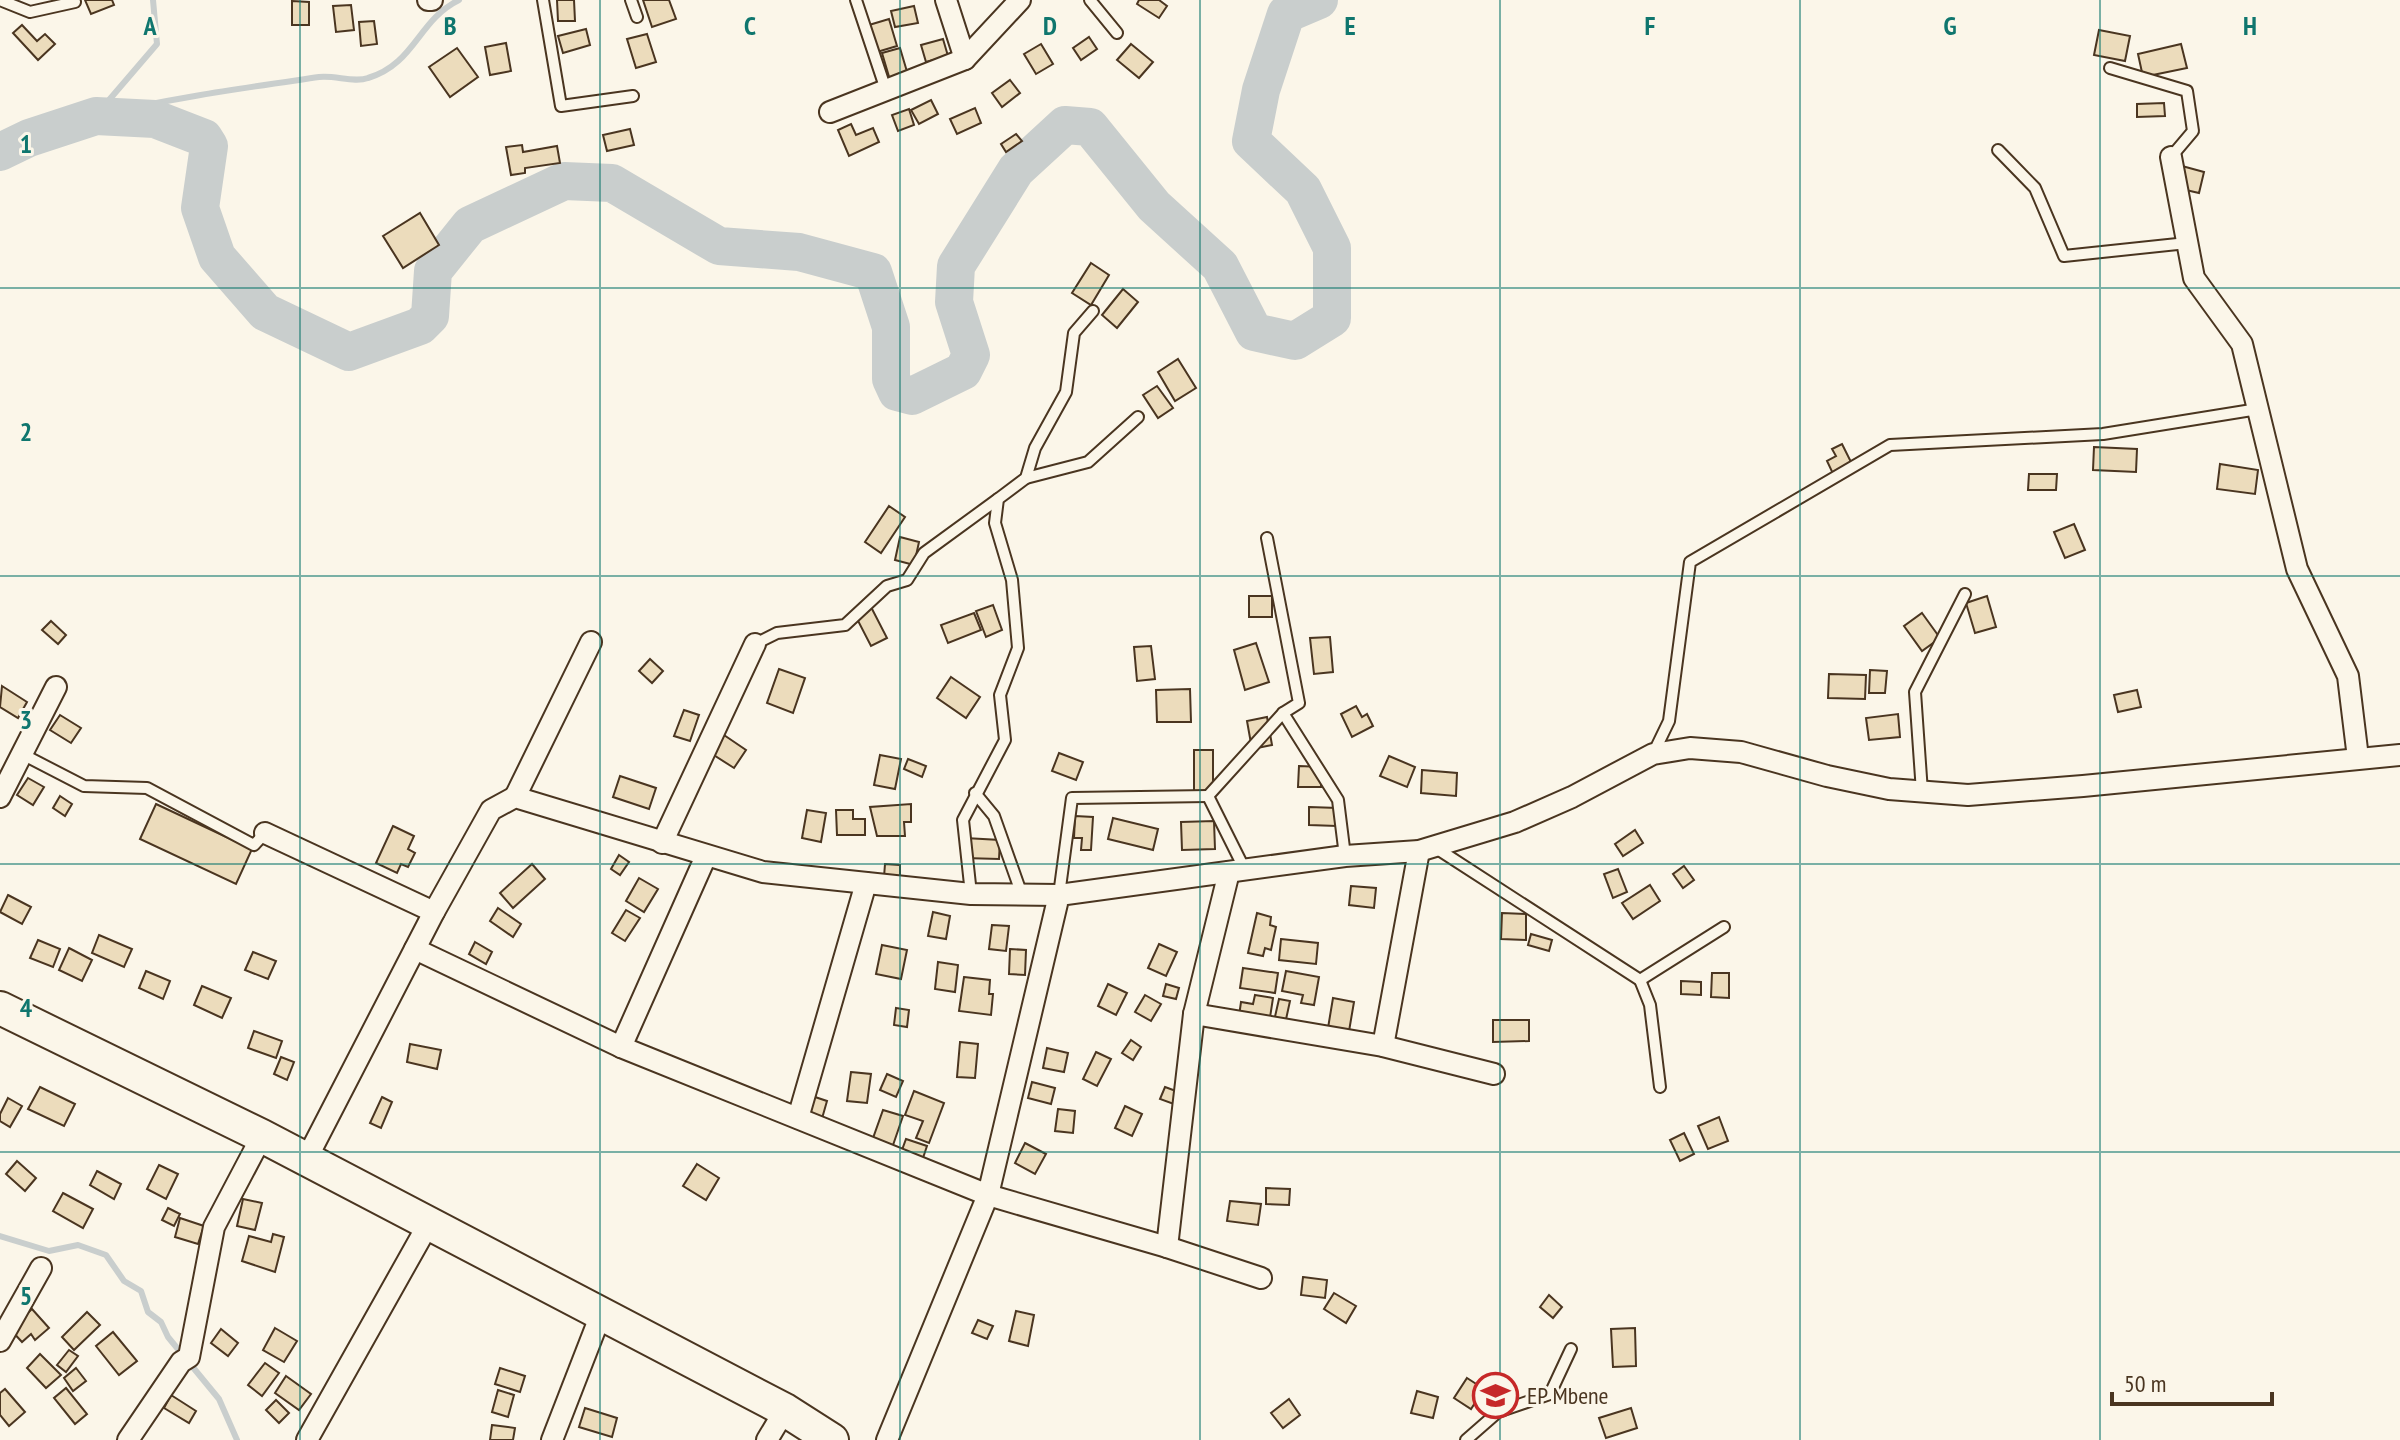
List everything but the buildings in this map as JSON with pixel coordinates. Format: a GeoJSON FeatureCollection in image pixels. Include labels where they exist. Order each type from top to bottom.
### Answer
{"type":"FeatureCollection","features":[{"type":"Feature","properties":{"kind":"highway"},"geometry":{"type":"LineString","coordinates":[[0,1008],[262,1136],[785,1410],[832,1440]]}},
{"type":"Feature","properties":{"kind":"street"},"geometry":{"type":"LineString","coordinates":[[946,0],[965,59]]}},
{"type":"Feature","properties":{"kind":"street"},"geometry":{"type":"LineString","coordinates":[[830,112],[965,59],[1020,0]]}},
{"type":"Feature","properties":{"kind":"street"},"geometry":{"type":"LineString","coordinates":[[2171,157],[2194,278],[2242,344],[2297,569],[2348,676],[2358,758]]}},
{"type":"Feature","properties":{"kind":"street"},"geometry":{"type":"LineString","coordinates":[[306,1160],[434,912],[491,810],[515,797],[591,642]]}},
{"type":"Feature","properties":{"kind":"street"},"geometry":{"type":"LineString","coordinates":[[662,843],[755,644]]}},
{"type":"Feature","properties":{"kind":"street"},"geometry":{"type":"LineString","coordinates":[[0,797],[56,687]]}},
{"type":"Feature","properties":{"kind":"street"},"geometry":{"type":"LineString","coordinates":[[515,797],[763,872],[971,894],[1059,895],[1345,856],[1426,849],[1515,822],[1572,797],[1653,754],[1690,748],[1741,752],[1827,776],[1889,789],[1968,795],[2400,755]]}},
{"type":"Feature","properties":{"kind":"street"},"geometry":{"type":"LineString","coordinates":[[265,833],[434,912]]}},
{"type":"Feature","properties":{"kind":"street"},"geometry":{"type":"LineString","coordinates":[[1383,1046],[1426,849]]}},
{"type":"Feature","properties":{"kind":"street"},"geometry":{"type":"LineString","coordinates":[[621,1047],[706,856]]}},
{"type":"Feature","properties":{"kind":"street"},"geometry":{"type":"LineString","coordinates":[[1167,1247],[1194,1014],[1237,871]]}},
{"type":"Feature","properties":{"kind":"street"},"geometry":{"type":"LineString","coordinates":[[798,1118],[866,883]]}},
{"type":"Feature","properties":{"kind":"street"},"geometry":{"type":"LineString","coordinates":[[887,1440],[988,1195],[1059,895]]}},
{"type":"Feature","properties":{"kind":"street"},"geometry":{"type":"LineString","coordinates":[[415,949],[621,1047],[988,1195],[1261,1278]]}},
{"type":"Feature","properties":{"kind":"street"},"geometry":{"type":"LineString","coordinates":[[1194,1014],[1383,1046],[1494,1074]]}},
{"type":"Feature","properties":{"kind":"street"},"geometry":{"type":"LineString","coordinates":[[128,1440],[185,1360],[214,1227],[262,1136]]}},
{"type":"Feature","properties":{"kind":"street"},"geometry":{"type":"LineString","coordinates":[[307,1440],[429,1223]]}},
{"type":"Feature","properties":{"kind":"street"},"geometry":{"type":"LineString","coordinates":[[0,1341],[41,1268]]}},
{"type":"Feature","properties":{"kind":"street"},"geometry":{"type":"LineString","coordinates":[[552,1440],[601,1314]]}},
{"type":"Feature","properties":{"kind":"street"},"geometry":{"type":"LineString","coordinates":[[767,1440],[785,1410]]}},
{"type":"Feature","properties":{"kind":"lane"},"geometry":{"type":"LineString","coordinates":[[0,0],[30,12],[74,0]]}},
{"type":"Feature","properties":{"kind":"lane"},"geometry":{"type":"LineString","coordinates":[[543,0],[561,106],[633,96]]}},
{"type":"Feature","properties":{"kind":"lane"},"geometry":{"type":"LineString","coordinates":[[631,0],[637,17]]}},
{"type":"Feature","properties":{"kind":"lane"},"geometry":{"type":"LineString","coordinates":[[856,0],[886,90]]}},
{"type":"Feature","properties":{"kind":"lane"},"geometry":{"type":"LineString","coordinates":[[1090,0],[1117,33]]}},
{"type":"Feature","properties":{"kind":"lane"},"geometry":{"type":"LineString","coordinates":[[2110,68],[2187,91],[2193,131],[2171,157]]}},
{"type":"Feature","properties":{"kind":"lane"},"geometry":{"type":"LineString","coordinates":[[1998,150],[2035,188],[2064,256],[2187,243]]}},
{"type":"Feature","properties":{"kind":"lane"},"geometry":{"type":"LineString","coordinates":[[1026,478],[1035,448],[1066,392],[1074,333],[1093,311]]}},
{"type":"Feature","properties":{"kind":"lane"},"geometry":{"type":"LineString","coordinates":[[1653,754],[1669,721],[1690,562],[1890,445],[2103,434],[2258,409]]}},
{"type":"Feature","properties":{"kind":"lane"},"geometry":{"type":"LineString","coordinates":[[755,644],[777,633],[845,625],[887,586],[907,580],[924,553],[1026,478],[1088,462],[1138,417]]}},
{"type":"Feature","properties":{"kind":"lane"},"geometry":{"type":"LineString","coordinates":[[971,894],[963,820],[1005,740],[1000,695],[1018,648],[1012,580],[995,523],[998,499]]}},
{"type":"Feature","properties":{"kind":"lane"},"geometry":{"type":"LineString","coordinates":[[1059,895],[1072,798],[1208,796],[1283,713],[1299,703],[1267,538]]}},
{"type":"Feature","properties":{"kind":"lane"},"geometry":{"type":"LineString","coordinates":[[1922,792],[1915,692],[1965,594]]}},
{"type":"Feature","properties":{"kind":"lane"},"geometry":{"type":"LineString","coordinates":[[1283,713],[1338,800],[1345,856]]}},
{"type":"Feature","properties":{"kind":"lane"},"geometry":{"type":"LineString","coordinates":[[22,754],[84,786],[147,788],[254,845],[265,833]]}},
{"type":"Feature","properties":{"kind":"lane"},"geometry":{"type":"LineString","coordinates":[[975,793],[994,816],[1022,895]]}},
{"type":"Feature","properties":{"kind":"lane"},"geometry":{"type":"LineString","coordinates":[[1208,796],[1237,871]]}},
{"type":"Feature","properties":{"kind":"lane"},"geometry":{"type":"LineString","coordinates":[[1426,849],[1640,980],[1650,1005],[1660,1087]]}},
{"type":"Feature","properties":{"kind":"lane"},"geometry":{"type":"LineString","coordinates":[[1640,980],[1724,927]]}},
{"type":"Feature","properties":{"kind":"lane"},"geometry":{"type":"LineString","coordinates":[[1466,1440],[1498,1412],[1550,1394],[1571,1349]]}},
{"type":"Feature","properties":{"kind":"waterway"},"geometry":{"type":"LineString","coordinates":[[97,114],[157,44],[153,0]]}},
{"type":"Feature","properties":{"kind":"waterway"},"geometry":{"type":"LineString","coordinates":[[96,116],[179,99],[319,77],[368,78],[396,63],[434,19],[459,0]]}},
{"type":"Feature","properties":{"kind":"waterway"},"geometry":{"type":"LineString","coordinates":[[0,152],[29,138],[96,116],[155,119],[204,138],[209,146],[200,208],[217,257],[265,312],[349,352],[420,326],[430,316],[433,271],[470,225],[564,181],[612,183],[719,246],[799,252],[873,272],[891,327],[891,379],[897,392],[912,396],[963,371],[971,355],[954,302],[956,266],[1016,170],[1065,125],[1090,127],[1154,206],[1220,266],[1254,332],[1295,341],[1332,318],[1332,248],[1303,190],[1251,141],[1261,90],[1286,14],[1319,0]]}},
{"type":"Feature","properties":{"kind":"waterway"},"geometry":{"type":"LineString","coordinates":[[0,1236],[49,1251],[78,1245],[106,1255],[124,1281],[141,1291],[148,1312],[161,1322],[168,1337],[219,1399],[237,1440]]}},
{"type":"Feature","properties":{"kind":"place","name":"EP Mbene"},"geometry":{"type":"Point","coordinates":[1496,1396]}}]}
